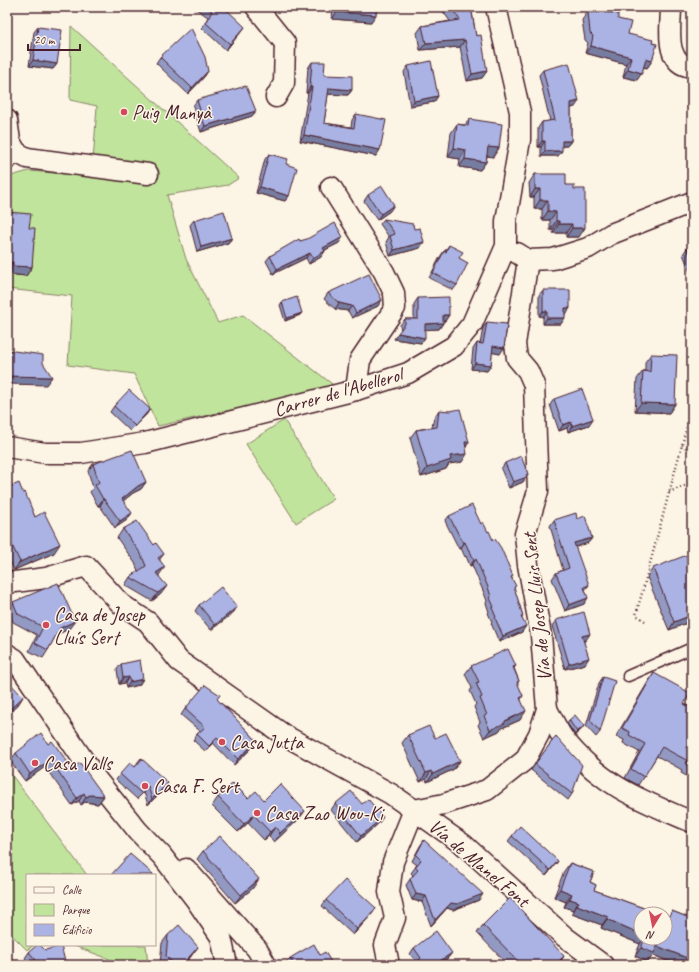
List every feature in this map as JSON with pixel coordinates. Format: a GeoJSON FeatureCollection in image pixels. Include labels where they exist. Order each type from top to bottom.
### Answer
{"type":"FeatureCollection","features":[{"type":"Feature","properties":{"kind":"street"},"geometry":{"type":"LineString","coordinates":[[256,7],[285,43],[284,83],[276,97]]}},
{"type":"Feature","properties":{"kind":"street","name":"Carrer de l'Abellerol"},"geometry":{"type":"LineString","coordinates":[[7,447],[44,453],[81,453],[145,443],[356,390],[408,373],[454,346],[472,324],[506,246],[506,221],[520,140],[520,112],[496,7]]}},
{"type":"Feature","properties":{"kind":"street"},"geometry":{"type":"LineString","coordinates":[[671,7],[670,51],[678,61],[692,67]]}},
{"type":"Feature","properties":{"kind":"street"},"geometry":{"type":"LineString","coordinates":[[7,120],[11,156],[148,174]]}},
{"type":"Feature","properties":{"kind":"street"},"geometry":{"type":"LineString","coordinates":[[331,187],[384,272],[394,292],[394,308],[360,360],[356,390]]}},
{"type":"Feature","properties":{"kind":"street"},"geometry":{"type":"LineString","coordinates":[[506,246],[528,260],[553,259],[588,248],[611,234],[692,202]]}},
{"type":"Feature","properties":{"kind":"street","name":"Vía de Josep Lluis Sert"},"geometry":{"type":"LineString","coordinates":[[414,810],[444,804],[487,790],[525,760],[539,734],[547,709],[541,635],[528,565],[525,534],[538,490],[534,385],[528,371],[517,358],[515,344],[528,260]]}},
{"type":"Feature","properties":{"kind":"street","name":"Vía de Manel Font"},"geometry":{"type":"LineString","coordinates":[[7,583],[46,578],[86,566],[122,604],[148,622],[179,661],[284,735],[391,794],[464,845],[565,937],[603,965]]}},
{"type":"Feature","properties":{"kind":"street"},"geometry":{"type":"LineString","coordinates":[[7,654],[15,658],[97,780],[138,831],[162,856],[196,900],[221,937],[227,965]]}},
{"type":"Feature","properties":{"kind":"street"},"geometry":{"type":"LineString","coordinates":[[547,709],[566,742],[597,774],[628,794],[692,822]]}},
{"type":"Feature","properties":{"kind":"street"},"geometry":{"type":"LineString","coordinates":[[389,965],[385,946],[395,918],[389,892],[393,862],[414,810]]}},
{"type":"Feature","properties":{"kind":"street"},"geometry":{"type":"LineString","coordinates":[[162,856],[167,854],[174,856],[212,896],[257,949],[266,965]]}},
{"type":"Feature","properties":{"kind":"lane"},"geometry":{"type":"LineString","coordinates":[[628,676],[692,648]]}},
{"type":"Feature","properties":{"kind":"path"},"geometry":{"type":"LineString","coordinates":[[645,621],[636,615],[692,408]]}},
{"type":"Feature","properties":{"kind":"path"},"geometry":{"type":"LineString","coordinates":[[682,445],[692,454]]}},
{"type":"Feature","properties":{"kind":"path"},"geometry":{"type":"LineString","coordinates":[[669,492],[692,483]]}},
{"type":"Feature","properties":{"kind":"green space"},"geometry":{"type":"Polygon","coordinates":[[[71,26],[239,178],[228,185],[167,195],[186,259],[218,323],[243,315],[336,387],[158,426],[134,374],[68,365],[72,296],[7,289],[7,177],[29,171],[92,176],[97,106],[70,100],[71,26]]]}},
{"type":"Feature","properties":{"kind":"green space"},"geometry":{"type":"Polygon","coordinates":[[[284,420],[334,499],[296,523],[246,444],[284,420]]]}},
{"type":"Feature","properties":{"kind":"green space"},"geometry":{"type":"Polygon","coordinates":[[[7,769],[86,874],[26,874],[26,946],[33,946],[27,950],[7,930],[7,769]]]}},
{"type":"Feature","properties":{"kind":"green space"},"geometry":{"type":"Polygon","coordinates":[[[75,946],[146,946],[148,965],[125,965],[75,946]]]}},
{"type":"Feature","properties":{"kind":"building"},"geometry":{"type":"Polygon","coordinates":[[[206,7],[224,7],[245,27],[230,44],[206,23],[212,11],[206,7]]]}},
{"type":"Feature","properties":{"kind":"building"},"geometry":{"type":"Polygon","coordinates":[[[338,7],[377,7],[376,15],[337,12],[338,7]]]}},
{"type":"Feature","properties":{"kind":"building"},"geometry":{"type":"Polygon","coordinates":[[[451,7],[471,7],[476,36],[481,35],[487,71],[472,74],[465,40],[426,43],[422,26],[460,20],[451,7]]]}},
{"type":"Feature","properties":{"kind":"building"},"geometry":{"type":"Polygon","coordinates":[[[588,12],[618,13],[618,19],[631,22],[628,34],[653,40],[652,43],[657,44],[652,61],[646,59],[642,73],[628,69],[631,57],[591,46],[593,36],[590,33],[588,12]]]}},
{"type":"Feature","properties":{"kind":"building"},"geometry":{"type":"Polygon","coordinates":[[[38,27],[62,30],[57,64],[33,60],[38,27]]]}},
{"type":"Feature","properties":{"kind":"building"},"geometry":{"type":"Polygon","coordinates":[[[191,28],[205,57],[208,71],[192,88],[160,57],[191,28]]]}},
{"type":"Feature","properties":{"kind":"building"},"geometry":{"type":"Polygon","coordinates":[[[431,61],[438,96],[414,101],[408,66],[431,61]]]}},
{"type":"Feature","properties":{"kind":"building"},"geometry":{"type":"Polygon","coordinates":[[[312,62],[325,62],[324,75],[352,76],[352,90],[329,88],[324,123],[354,128],[356,114],[386,120],[380,150],[304,135],[312,87],[310,87],[312,62]]]}},
{"type":"Feature","properties":{"kind":"building"},"geometry":{"type":"Polygon","coordinates":[[[569,63],[579,101],[571,103],[571,141],[562,141],[562,151],[545,151],[545,141],[542,141],[542,122],[555,120],[543,70],[569,63]]]}},
{"type":"Feature","properties":{"kind":"building"},"geometry":{"type":"Polygon","coordinates":[[[246,86],[256,111],[205,126],[197,100],[246,86]]]}},
{"type":"Feature","properties":{"kind":"building"},"geometry":{"type":"Polygon","coordinates":[[[469,119],[502,124],[499,148],[488,147],[486,162],[465,159],[466,150],[454,148],[457,124],[468,126],[469,119]]]}},
{"type":"Feature","properties":{"kind":"building"},"geometry":{"type":"Polygon","coordinates":[[[269,154],[288,159],[286,164],[297,168],[289,196],[260,187],[269,154]]]}},
{"type":"Feature","properties":{"kind":"building"},"geometry":{"type":"Polygon","coordinates":[[[535,174],[566,174],[566,185],[574,185],[574,189],[585,189],[585,228],[572,228],[572,224],[559,224],[559,221],[556,221],[556,212],[548,211],[548,200],[540,200],[540,189],[535,189],[535,174]]]}},
{"type":"Feature","properties":{"kind":"building"},"geometry":{"type":"Polygon","coordinates":[[[382,186],[394,205],[381,214],[368,195],[382,186]]]}},
{"type":"Feature","properties":{"kind":"building"},"geometry":{"type":"Polygon","coordinates":[[[224,211],[232,238],[201,247],[194,220],[224,211]]]}},
{"type":"Feature","properties":{"kind":"building"},"geometry":{"type":"Polygon","coordinates":[[[7,212],[31,214],[29,228],[35,228],[32,267],[13,266],[13,262],[7,262],[7,212]]]}},
{"type":"Feature","properties":{"kind":"building"},"geometry":{"type":"Polygon","coordinates":[[[384,219],[413,224],[414,229],[420,228],[424,242],[394,250],[390,236],[395,234],[384,219]]]}},
{"type":"Feature","properties":{"kind":"building"},"geometry":{"type":"Polygon","coordinates":[[[335,223],[343,237],[323,248],[325,251],[313,258],[310,253],[277,269],[270,256],[299,239],[300,241],[307,239],[335,223]]]}},
{"type":"Feature","properties":{"kind":"building"},"geometry":{"type":"Polygon","coordinates":[[[449,245],[463,252],[459,258],[468,263],[457,285],[433,273],[444,251],[446,252],[449,245]]]}},
{"type":"Feature","properties":{"kind":"building"},"geometry":{"type":"Polygon","coordinates":[[[692,246],[692,261],[687,248],[692,246]]]}},
{"type":"Feature","properties":{"kind":"building"},"geometry":{"type":"Polygon","coordinates":[[[369,274],[382,300],[356,313],[352,306],[339,303],[328,293],[369,274]]]}},
{"type":"Feature","properties":{"kind":"building"},"geometry":{"type":"Polygon","coordinates":[[[543,290],[570,290],[570,308],[565,308],[565,318],[547,318],[547,311],[543,311],[543,290]]]}},
{"type":"Feature","properties":{"kind":"building"},"geometry":{"type":"Polygon","coordinates":[[[297,297],[302,313],[287,318],[282,302],[297,297]]]}},
{"type":"Feature","properties":{"kind":"building"},"geometry":{"type":"Polygon","coordinates":[[[449,297],[449,315],[443,315],[443,323],[425,324],[425,338],[398,333],[405,324],[405,319],[418,319],[418,298],[449,297]]]}},
{"type":"Feature","properties":{"kind":"building"},"geometry":{"type":"Polygon","coordinates":[[[487,322],[507,324],[504,348],[493,346],[491,365],[475,363],[477,343],[483,344],[487,322]]]}},
{"type":"Feature","properties":{"kind":"building"},"geometry":{"type":"Polygon","coordinates":[[[7,350],[43,355],[43,363],[52,377],[7,376],[7,350]]]}},
{"type":"Feature","properties":{"kind":"building"},"geometry":{"type":"Polygon","coordinates":[[[651,354],[677,355],[675,404],[641,403],[643,371],[650,372],[651,354]]]}},
{"type":"Feature","properties":{"kind":"building"},"geometry":{"type":"Polygon","coordinates":[[[582,389],[593,419],[572,426],[571,422],[563,425],[554,399],[582,389]]]}},
{"type":"Feature","properties":{"kind":"building"},"geometry":{"type":"Polygon","coordinates":[[[129,390],[150,409],[135,426],[114,406],[129,390]]]}},
{"type":"Feature","properties":{"kind":"building"},"geometry":{"type":"Polygon","coordinates":[[[460,409],[469,442],[465,442],[467,454],[450,456],[451,460],[427,468],[416,430],[437,427],[439,410],[450,411],[460,409]]]}},
{"type":"Feature","properties":{"kind":"building"},"geometry":{"type":"Polygon","coordinates":[[[132,450],[146,482],[138,486],[122,499],[132,513],[120,521],[103,499],[95,485],[99,483],[93,464],[132,450]]]}},
{"type":"Feature","properties":{"kind":"building"},"geometry":{"type":"Polygon","coordinates":[[[521,456],[528,474],[526,475],[527,477],[513,482],[505,463],[521,456]]]}},
{"type":"Feature","properties":{"kind":"building"},"geometry":{"type":"Polygon","coordinates":[[[7,474],[12,486],[19,483],[23,493],[25,492],[35,517],[44,512],[60,544],[20,562],[8,537],[10,536],[7,528],[7,474]]]}},
{"type":"Feature","properties":{"kind":"building"},"geometry":{"type":"Polygon","coordinates":[[[472,505],[481,524],[483,522],[493,540],[495,539],[501,548],[513,576],[511,577],[516,586],[514,587],[523,616],[521,617],[526,626],[503,636],[495,618],[496,617],[492,608],[494,607],[490,598],[488,587],[476,559],[474,560],[465,542],[463,543],[449,516],[472,505]]]}},
{"type":"Feature","properties":{"kind":"building"},"geometry":{"type":"Polygon","coordinates":[[[576,513],[577,519],[585,516],[592,538],[574,543],[589,585],[584,587],[588,598],[569,605],[556,573],[569,568],[554,520],[576,513]]]}},
{"type":"Feature","properties":{"kind":"building"},"geometry":{"type":"Polygon","coordinates":[[[137,521],[154,545],[156,543],[164,554],[158,558],[165,567],[156,573],[167,586],[158,593],[130,577],[146,566],[141,554],[123,529],[137,521]]]}},
{"type":"Feature","properties":{"kind":"building"},"geometry":{"type":"Polygon","coordinates":[[[692,553],[692,615],[674,622],[653,568],[692,553]]]}},
{"type":"Feature","properties":{"kind":"building"},"geometry":{"type":"Polygon","coordinates":[[[58,583],[75,621],[60,628],[48,650],[35,643],[43,627],[18,614],[13,602],[58,583]]]}},
{"type":"Feature","properties":{"kind":"building"},"geometry":{"type":"Polygon","coordinates":[[[221,587],[237,607],[215,625],[199,605],[221,587]]]}},
{"type":"Feature","properties":{"kind":"building"},"geometry":{"type":"Polygon","coordinates":[[[584,612],[590,634],[582,636],[589,658],[569,664],[556,620],[584,612]]]}},
{"type":"Feature","properties":{"kind":"building"},"geometry":{"type":"Polygon","coordinates":[[[508,649],[516,666],[513,667],[523,696],[520,698],[526,711],[490,730],[484,716],[487,715],[480,698],[482,697],[476,683],[479,682],[471,666],[508,649]]]}},
{"type":"Feature","properties":{"kind":"building"},"geometry":{"type":"Polygon","coordinates":[[[140,660],[143,679],[130,682],[129,677],[123,678],[121,664],[140,660]]]}},
{"type":"Feature","properties":{"kind":"building"},"geometry":{"type":"Polygon","coordinates":[[[654,673],[690,693],[684,704],[692,708],[692,768],[686,765],[688,761],[662,747],[644,777],[631,769],[645,744],[629,735],[630,732],[622,728],[654,673]]]}},
{"type":"Feature","properties":{"kind":"building"},"geometry":{"type":"Polygon","coordinates":[[[603,677],[615,681],[600,732],[590,720],[603,677]]]}},
{"type":"Feature","properties":{"kind":"building"},"geometry":{"type":"Polygon","coordinates":[[[7,680],[23,697],[7,712],[7,680]]]}},
{"type":"Feature","properties":{"kind":"building"},"geometry":{"type":"Polygon","coordinates":[[[205,685],[220,695],[217,699],[257,741],[238,759],[217,738],[209,746],[197,734],[205,727],[185,709],[205,685]]]}},
{"type":"Feature","properties":{"kind":"building"},"geometry":{"type":"Polygon","coordinates":[[[575,715],[584,726],[577,732],[569,720],[575,715]]]}},
{"type":"Feature","properties":{"kind":"building"},"geometry":{"type":"Polygon","coordinates":[[[429,726],[435,738],[446,733],[460,761],[433,774],[431,771],[426,773],[408,735],[429,726]]]}},
{"type":"Feature","properties":{"kind":"building"},"geometry":{"type":"Polygon","coordinates":[[[41,733],[48,744],[52,741],[72,768],[80,763],[104,796],[90,795],[86,797],[84,793],[77,798],[50,760],[30,774],[16,753],[41,733]]]}},
{"type":"Feature","properties":{"kind":"building"},"geometry":{"type":"Polygon","coordinates":[[[556,736],[582,765],[572,794],[535,764],[556,736]]]}},
{"type":"Feature","properties":{"kind":"building"},"geometry":{"type":"Polygon","coordinates":[[[141,758],[168,783],[152,799],[148,786],[142,794],[120,774],[130,763],[135,767],[141,758]]]}},
{"type":"Feature","properties":{"kind":"building","name":"Casa Zao Wou-Ki"},"geometry":{"type":"Polygon","coordinates":[[[233,783],[248,798],[256,791],[264,800],[280,784],[305,811],[280,833],[275,827],[270,832],[254,815],[244,824],[218,797],[233,783]]]}},
{"type":"Feature","properties":{"kind":"building"},"geometry":{"type":"Polygon","coordinates":[[[351,791],[362,804],[368,799],[383,817],[361,836],[335,804],[351,791]]]}},
{"type":"Feature","properties":{"kind":"building"},"geometry":{"type":"Polygon","coordinates":[[[520,826],[558,861],[550,870],[512,836],[520,826]]]}},
{"type":"Feature","properties":{"kind":"building"},"geometry":{"type":"Polygon","coordinates":[[[220,836],[259,879],[241,895],[203,851],[220,836]]]}},
{"type":"Feature","properties":{"kind":"building"},"geometry":{"type":"Polygon","coordinates":[[[424,840],[483,894],[457,904],[451,903],[435,920],[426,896],[416,894],[410,879],[418,870],[415,867],[421,860],[416,855],[424,840]]]}},
{"type":"Feature","properties":{"kind":"building"},"geometry":{"type":"Polygon","coordinates":[[[130,854],[153,874],[112,874],[130,854]]]}},
{"type":"Feature","properties":{"kind":"building"},"geometry":{"type":"Polygon","coordinates":[[[570,863],[594,872],[590,882],[596,885],[594,890],[638,906],[633,906],[633,930],[607,919],[608,917],[577,905],[579,902],[570,899],[572,894],[560,889],[570,863]]]}},
{"type":"Feature","properties":{"kind":"building"},"geometry":{"type":"Polygon","coordinates":[[[345,880],[376,908],[357,929],[326,900],[345,880]]]}},
{"type":"Feature","properties":{"kind":"building"},"geometry":{"type":"Polygon","coordinates":[[[510,898],[564,956],[555,965],[522,965],[483,925],[510,898]]]}},
{"type":"Feature","properties":{"kind":"building"},"geometry":{"type":"Polygon","coordinates":[[[673,911],[692,919],[692,960],[657,946],[673,946],[673,911]]]}},
{"type":"Feature","properties":{"kind":"building"},"geometry":{"type":"Polygon","coordinates":[[[179,925],[198,947],[182,965],[175,965],[166,956],[168,935],[179,925]]]}},
{"type":"Feature","properties":{"kind":"building"},"geometry":{"type":"Polygon","coordinates":[[[436,931],[452,953],[440,961],[443,965],[422,965],[419,960],[421,958],[414,948],[436,931]]]}},
{"type":"Feature","properties":{"kind":"building"},"geometry":{"type":"Polygon","coordinates":[[[314,944],[320,955],[325,952],[333,965],[294,965],[290,958],[314,944]]]}},
{"type":"Feature","properties":{"kind":"building"},"geometry":{"type":"Polygon","coordinates":[[[36,946],[41,946],[45,950],[61,946],[66,965],[40,965],[29,952],[36,946]]]}},
{"type":"Feature","properties":{"kind":"building"},"geometry":{"type":"Polygon","coordinates":[[[642,946],[657,946],[654,953],[641,948],[642,946]]]}},
{"type":"Feature","properties":{"kind":"place","name":"Puig Manyà"},"geometry":{"type":"Point","coordinates":[124,112]}},
{"type":"Feature","properties":{"kind":"place","name":"Casa de Josep Lluís Sert"},"geometry":{"type":"Point","coordinates":[46,625]}},
{"type":"Feature","properties":{"kind":"place","name":"Casa Jutta"},"geometry":{"type":"Point","coordinates":[222,742]}},
{"type":"Feature","properties":{"kind":"place","name":"Casa Valls"},"geometry":{"type":"Point","coordinates":[35,763]}},
{"type":"Feature","properties":{"kind":"place","name":"Casa F. Sert"},"geometry":{"type":"Point","coordinates":[145,786]}},
{"type":"Feature","properties":{"kind":"place","name":"Casa Zao Wou-Ki"},"geometry":{"type":"Point","coordinates":[257,813]}}]}
